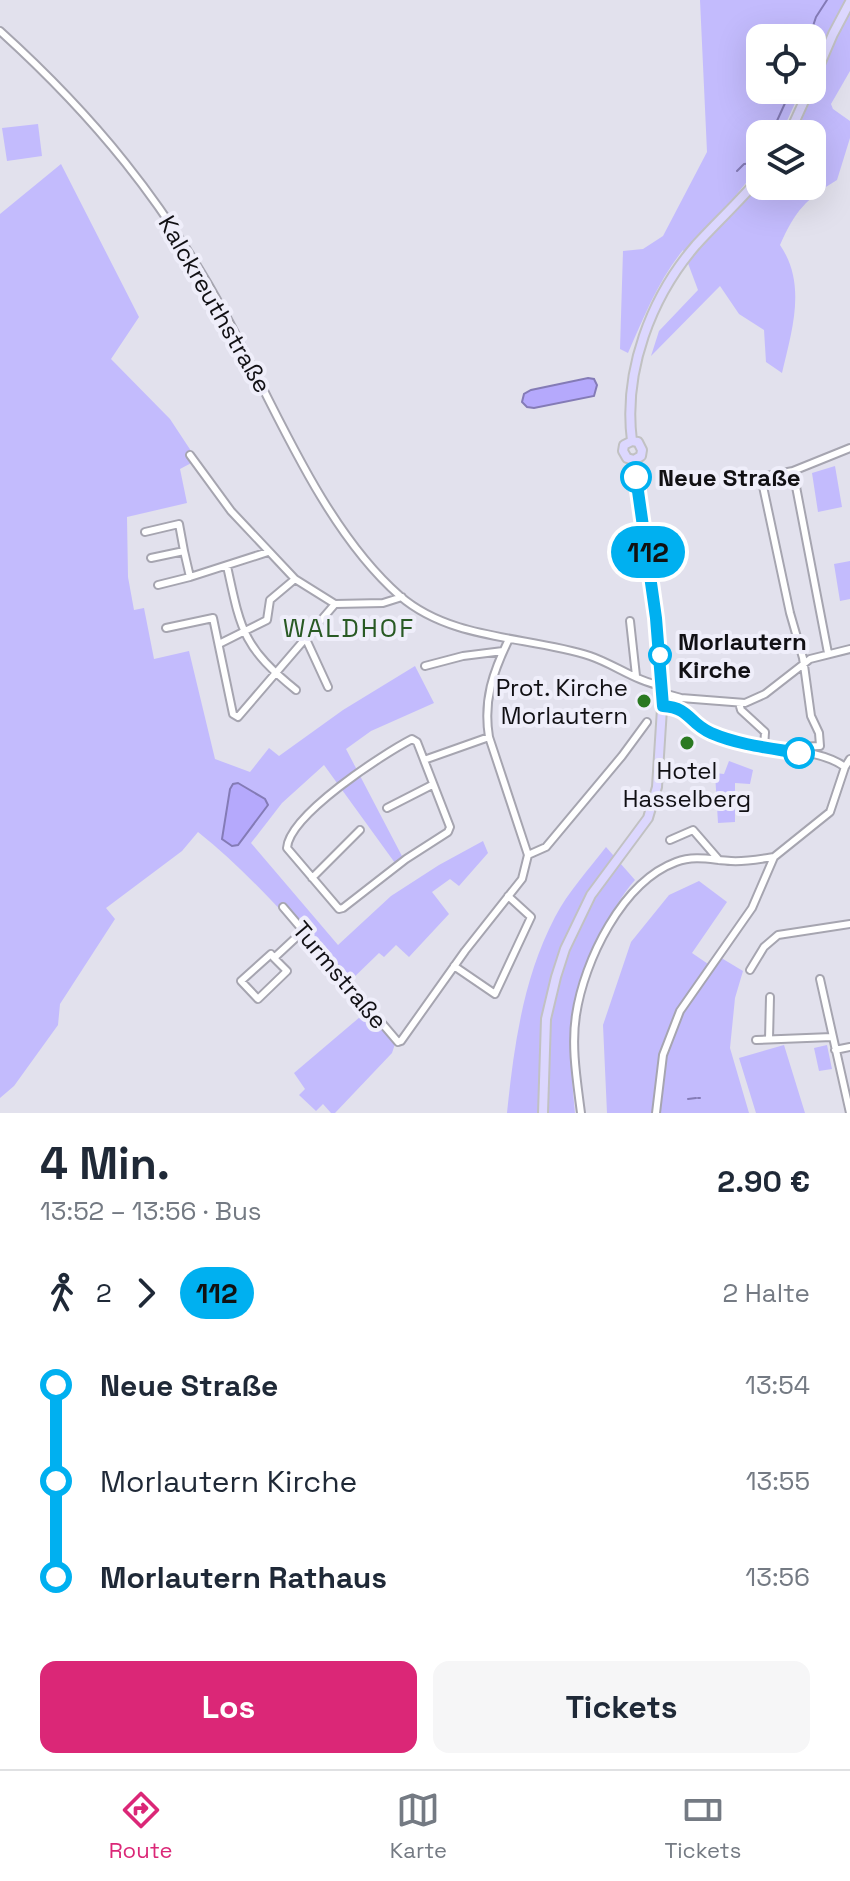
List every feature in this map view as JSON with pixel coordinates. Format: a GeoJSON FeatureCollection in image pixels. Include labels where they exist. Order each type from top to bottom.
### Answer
{"type":"FeatureCollection","features":[{"type":"Feature","properties":{"kind":"main road"},"geometry":{"type":"LineString","coordinates":[[826,50],[850,2]]}},
{"type":"Feature","properties":{"kind":"main road"},"geometry":{"type":"LineString","coordinates":[[632,441],[630,412],[635,366],[657,304],[685,259],[746,192]]}},
{"type":"Feature","properties":{"kind":"main road"},"geometry":{"type":"LineString","coordinates":[[632,441],[640,444],[642,450],[641,456],[634,460],[627,458],[623,451],[624,445],[632,441]]}},
{"type":"Feature","properties":{"kind":"main road"},"geometry":{"type":"LineString","coordinates":[[543,1113],[545,1034],[565,949],[591,895],[644,824],[657,787],[663,690],[634,460]]}},
{"type":"Feature","properties":{"kind":"street","name":"Kalckreuthstraße"},"geometry":{"type":"LineString","coordinates":[[0,31],[98,128],[152,195],[225,313],[329,510],[366,561],[402,597],[435,617],[509,639],[578,652],[681,698],[739,703]]}},
{"type":"Feature","properties":{"kind":"street"},"geometry":{"type":"LineString","coordinates":[[791,751],[795,747],[817,747],[820,744],[819,733],[811,716],[804,662],[790,613],[761,477],[793,471],[850,448]]}},
{"type":"Feature","properties":{"kind":"street"},"geometry":{"type":"LineString","coordinates":[[190,455],[219,497],[295,579],[335,604],[383,603],[402,597]]}},
{"type":"Feature","properties":{"kind":"street"},"geometry":{"type":"LineString","coordinates":[[793,471],[828,653]]}},
{"type":"Feature","properties":{"kind":"street"},"geometry":{"type":"LineString","coordinates":[[145,532],[179,524],[190,577]]}},
{"type":"Feature","properties":{"kind":"street"},"geometry":{"type":"LineString","coordinates":[[151,558],[184,551]]}},
{"type":"Feature","properties":{"kind":"street"},"geometry":{"type":"LineString","coordinates":[[158,585],[268,552]]}},
{"type":"Feature","properties":{"kind":"street"},"geometry":{"type":"LineString","coordinates":[[227,566],[239,621],[250,646],[296,690]]}},
{"type":"Feature","properties":{"kind":"street"},"geometry":{"type":"LineString","coordinates":[[219,644],[267,620],[270,600],[295,579]]}},
{"type":"Feature","properties":{"kind":"street"},"geometry":{"type":"LineString","coordinates":[[166,628],[213,618],[233,714],[238,717],[335,604]]}},
{"type":"Feature","properties":{"kind":"street"},"geometry":{"type":"LineString","coordinates":[[630,621],[636,676]]}},
{"type":"Feature","properties":{"kind":"street"},"geometry":{"type":"LineString","coordinates":[[305,637],[328,687]]}},
{"type":"Feature","properties":{"kind":"street"},"geometry":{"type":"LineString","coordinates":[[509,639],[487,697],[489,737],[528,855]]}},
{"type":"Feature","properties":{"kind":"street"},"geometry":{"type":"LineString","coordinates":[[764,748],[765,732],[741,710],[739,703],[765,694],[804,662],[850,649]]}},
{"type":"Feature","properties":{"kind":"street"},"geometry":{"type":"LineString","coordinates":[[425,666],[463,656],[503,651]]}},
{"type":"Feature","properties":{"kind":"street"},"geometry":{"type":"LineString","coordinates":[[679,708],[681,698]]}},
{"type":"Feature","properties":{"kind":"street"},"geometry":{"type":"LineString","coordinates":[[663,706],[679,708],[706,731],[764,748],[826,756],[845,767]]}},
{"type":"Feature","properties":{"kind":"street","name":"Turmstraße"},"geometry":{"type":"LineString","coordinates":[[283,907],[398,1045],[454,966],[522,879],[528,855],[546,847],[647,722]]}},
{"type":"Feature","properties":{"kind":"street"},"geometry":{"type":"LineString","coordinates":[[424,760],[489,737]]}},
{"type":"Feature","properties":{"kind":"street"},"geometry":{"type":"LineString","coordinates":[[412,739],[417,742],[432,785],[450,827],[448,832],[406,859],[343,908],[339,909],[287,848],[287,842],[310,814],[345,782],[373,761],[412,739]]}},
{"type":"Feature","properties":{"kind":"street"},"geometry":{"type":"LineString","coordinates":[[656,1113],[663,1055],[680,1011],[752,908],[774,857],[826,818],[850,759]]}},
{"type":"Feature","properties":{"kind":"street"},"geometry":{"type":"LineString","coordinates":[[387,808],[432,785]]}},
{"type":"Feature","properties":{"kind":"street"},"geometry":{"type":"LineString","coordinates":[[312,878],[360,830]]}},
{"type":"Feature","properties":{"kind":"street"},"geometry":{"type":"LineString","coordinates":[[670,840],[693,830],[719,860]]}},
{"type":"Feature","properties":{"kind":"street"},"geometry":{"type":"LineString","coordinates":[[581,1113],[575,1051],[576,1017],[594,955],[621,908],[640,885],[675,862],[694,858],[774,857]]}},
{"type":"Feature","properties":{"kind":"street"},"geometry":{"type":"LineString","coordinates":[[454,966],[495,994],[531,917],[508,896]]}},
{"type":"Feature","properties":{"kind":"street"},"geometry":{"type":"LineString","coordinates":[[750,970],[764,947],[778,935],[850,924]]}},
{"type":"Feature","properties":{"kind":"street"},"geometry":{"type":"LineString","coordinates":[[274,958],[303,931]]}},
{"type":"Feature","properties":{"kind":"street"},"geometry":{"type":"LineString","coordinates":[[271,954],[274,958],[287,971],[258,999],[241,981],[271,954]]}},
{"type":"Feature","properties":{"kind":"street"},"geometry":{"type":"LineString","coordinates":[[820,979],[850,1113]]}},
{"type":"Feature","properties":{"kind":"street"},"geometry":{"type":"LineString","coordinates":[[769,1039],[770,997]]}},
{"type":"Feature","properties":{"kind":"street"},"geometry":{"type":"LineString","coordinates":[[756,1040],[832,1037]]}},
{"type":"Feature","properties":{"kind":"street"},"geometry":{"type":"LineString","coordinates":[[835,1050],[850,1047]]}},
{"type":"Feature","properties":{"kind":"shaded area"},"geometry":{"type":"Polygon","coordinates":[[[700,0],[850,0],[850,71],[831,104],[850,121],[850,138],[837,180],[826,187],[826,120],[799,120],[806,104],[826,104],[826,24],[746,24],[746,104],[795,104],[787,120],[746,120],[746,183],[736,195],[746,197],[746,200],[810,200],[791,223],[780,245],[793,275],[795,291],[793,324],[782,373],[766,362],[764,330],[739,314],[720,286],[651,356],[659,331],[698,290],[683,250],[659,287],[628,353],[620,349],[623,251],[643,249],[663,236],[707,152],[700,0]]]}},
{"type":"Feature","properties":{"kind":"shaded area"},"geometry":{"type":"Polygon","coordinates":[[[38,124],[42,156],[7,161],[2,128],[38,124]]]}},
{"type":"Feature","properties":{"kind":"shaded area"},"geometry":{"type":"Polygon","coordinates":[[[61,164],[139,317],[111,359],[170,419],[197,460],[180,469],[187,503],[127,517],[128,577],[134,610],[144,608],[154,659],[189,651],[215,759],[250,772],[269,748],[279,756],[343,710],[415,666],[434,703],[371,731],[346,749],[403,858],[395,863],[324,765],[282,803],[251,843],[338,945],[391,896],[439,865],[483,841],[488,853],[459,886],[450,879],[432,892],[449,914],[409,957],[396,945],[384,957],[379,953],[346,985],[257,886],[198,832],[182,851],[106,908],[115,919],[60,1004],[58,1025],[14,1086],[0,1098],[0,214],[61,164]]]}},
{"type":"Feature","properties":{"kind":"shaded area"},"geometry":{"type":"Polygon","coordinates":[[[594,379],[597,385],[594,396],[534,408],[522,402],[524,394],[531,390],[594,379]]]}},
{"type":"Feature","properties":{"kind":"shaded area"},"geometry":{"type":"Polygon","coordinates":[[[835,466],[842,507],[818,512],[812,473],[835,466]]]}},
{"type":"Feature","properties":{"kind":"shaded area"},"geometry":{"type":"Polygon","coordinates":[[[850,561],[850,599],[840,601],[834,564],[850,561]]]}},
{"type":"Feature","properties":{"kind":"shaded area"},"geometry":{"type":"Polygon","coordinates":[[[729,761],[753,770],[750,784],[735,783],[735,822],[718,823],[715,773],[724,774],[729,761]]]}},
{"type":"Feature","properties":{"kind":"shaded area"},"geometry":{"type":"Polygon","coordinates":[[[238,783],[265,799],[268,805],[238,845],[232,846],[222,839],[230,789],[238,783]]]}},
{"type":"Feature","properties":{"kind":"shaded area"},"geometry":{"type":"Polygon","coordinates":[[[606,847],[635,880],[605,925],[575,998],[570,1039],[575,1113],[507,1113],[517,1038],[535,964],[560,908],[606,847]]]}},
{"type":"Feature","properties":{"kind":"shaded area"},"geometry":{"type":"Polygon","coordinates":[[[699,881],[727,902],[692,953],[711,966],[718,956],[743,971],[735,998],[730,1048],[749,1113],[607,1113],[603,1025],[631,942],[669,895],[699,881]]]}},
{"type":"Feature","properties":{"kind":"shaded area"},"geometry":{"type":"Polygon","coordinates":[[[367,1011],[395,1044],[392,1053],[335,1113],[323,1104],[316,1111],[299,1095],[305,1089],[294,1073],[367,1011]]]}},
{"type":"Feature","properties":{"kind":"shaded area"},"geometry":{"type":"Polygon","coordinates":[[[784,1045],[805,1113],[756,1113],[739,1058],[784,1045]]]}},
{"type":"Feature","properties":{"kind":"shaded area"},"geometry":{"type":"Polygon","coordinates":[[[827,1045],[832,1069],[819,1071],[814,1048],[827,1045]]]}},
{"type":"Feature","properties":{"kind":"waterway"},"geometry":{"type":"LineString","coordinates":[[814,24],[827,0]]}},
{"type":"Feature","properties":{"kind":"waterway"},"geometry":{"type":"LineString","coordinates":[[777,120],[785,104]]}},
{"type":"Feature","properties":{"kind":"waterway"},"geometry":{"type":"LineString","coordinates":[[737,171],[746,164]]}},
{"type":"Feature","properties":{"kind":"waterway"},"geometry":{"type":"LineString","coordinates":[[688,1099],[696,1098]]}},
{"type":"Feature","properties":{"kind":"bus line","name":"112"},"geometry":{"type":"LineString","coordinates":[[636,477],[656,618],[663,706],[682,709],[698,726],[727,739],[799,753]]}},
{"type":"Feature","properties":{"kind":"place","name":"Neue Straße"},"geometry":{"type":"Point","coordinates":[636,477]}},
{"type":"Feature","properties":{"kind":"place","name":"Morlautern Kirche"},"geometry":{"type":"Point","coordinates":[660,655]}},
{"type":"Feature","properties":{"kind":"place","name":"Prot. Kirche Morlautern"},"geometry":{"type":"Point","coordinates":[644,701]}},
{"type":"Feature","properties":{"kind":"place","name":"Hotel Hasselberg"},"geometry":{"type":"Point","coordinates":[687,743]}},
{"type":"Feature","properties":{"kind":"district","name":"WALDHOF"},"geometry":{"type":"Point","coordinates":[349,628]}}]}
